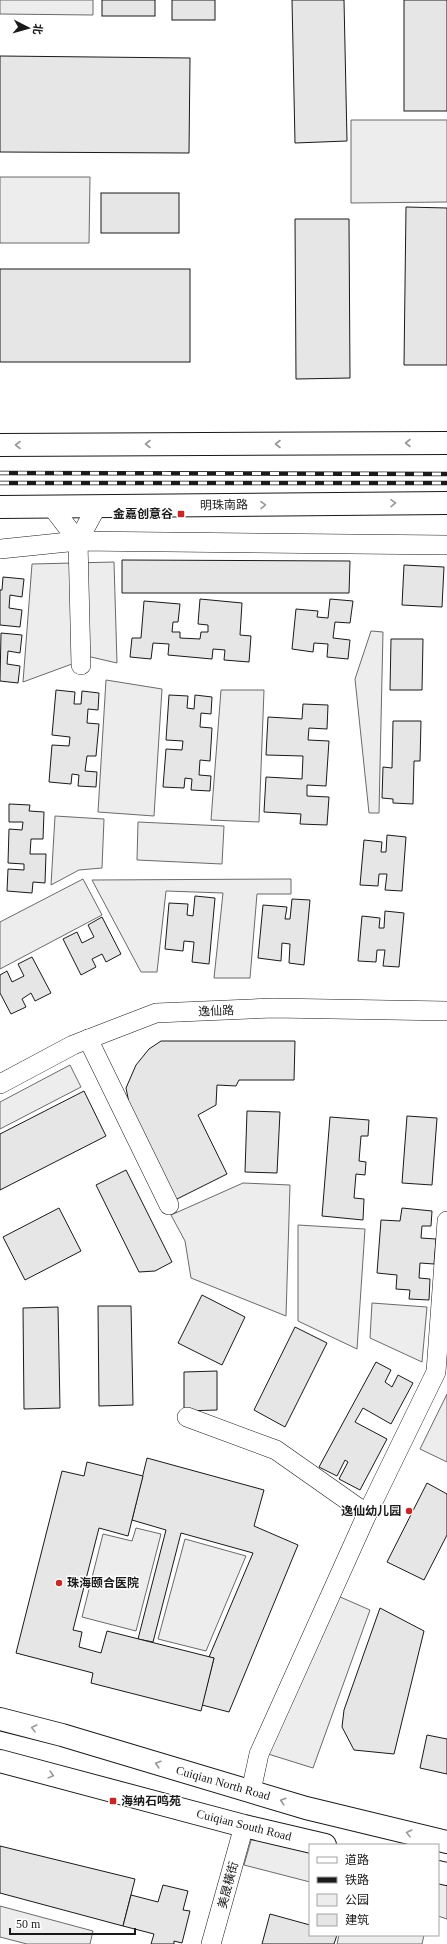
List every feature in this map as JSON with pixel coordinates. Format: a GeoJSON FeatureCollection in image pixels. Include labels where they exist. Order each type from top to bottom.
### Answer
{"type":"FeatureCollection","features":[{"type":"Feature","properties":{"kind":"main road"},"geometry":{"type":"LineString","coordinates":[[0,445],[447,443]]}},
{"type":"Feature","properties":{"kind":"main road","name":"明珠南路"},"geometry":{"type":"LineString","coordinates":[[0,507],[447,503]]}},
{"type":"Feature","properties":{"kind":"main road","name":"Cuiqian North Road"},"geometry":{"type":"LineString","coordinates":[[0,1720],[62,1735],[306,1808],[447,1842]]}},
{"type":"Feature","properties":{"kind":"main road","name":"Cuiqian South Road"},"geometry":{"type":"LineString","coordinates":[[0,1761],[244,1826],[321,1844]]}},
{"type":"Feature","properties":{"kind":"street"},"geometry":{"type":"LineString","coordinates":[[52,506],[78,542]]}},
{"type":"Feature","properties":{"kind":"street"},"geometry":{"type":"LineString","coordinates":[[81,665],[78,542],[97,506]]}},
{"type":"Feature","properties":{"kind":"street"},"geometry":{"type":"LineString","coordinates":[[0,549],[78,542],[447,545]]}},
{"type":"Feature","properties":{"kind":"street","name":"逸仙路"},"geometry":{"type":"LineString","coordinates":[[0,1084],[73,1045],[156,1013],[273,1008],[447,1011]]}},
{"type":"Feature","properties":{"kind":"street"},"geometry":{"type":"LineString","coordinates":[[88,1039],[169,1205]]}},
{"type":"Feature","properties":{"kind":"street"},"geometry":{"type":"LineString","coordinates":[[251,1791],[259,1754],[367,1514],[436,1372],[447,1221]]}},
{"type":"Feature","properties":{"kind":"street"},"geometry":{"type":"LineString","coordinates":[[187,1417],[276,1450],[367,1514]]}},
{"type":"Feature","properties":{"kind":"street","name":"美晟橫街"},"geometry":{"type":"LineString","coordinates":[[211,1944],[244,1826]]}},
{"type":"Feature","properties":{"kind":"green space"},"geometry":{"type":"Polygon","coordinates":[[[0,0],[93,0],[93,15],[0,14],[0,0]]]}},
{"type":"Feature","properties":{"kind":"green space"},"geometry":{"type":"Polygon","coordinates":[[[351,120],[447,120],[447,202],[351,203],[351,120]]]}},
{"type":"Feature","properties":{"kind":"green space"},"geometry":{"type":"Polygon","coordinates":[[[0,177],[90,177],[89,243],[0,243],[0,177]]]}},
{"type":"Feature","properties":{"kind":"green space"},"geometry":{"type":"Polygon","coordinates":[[[114,562],[117,663],[91,657],[23,682],[32,564],[114,562]]]}},
{"type":"Feature","properties":{"kind":"green space"},"geometry":{"type":"Polygon","coordinates":[[[371,631],[383,632],[379,813],[369,813],[355,679],[371,631]]]}},
{"type":"Feature","properties":{"kind":"green space"},"geometry":{"type":"Polygon","coordinates":[[[106,680],[162,689],[154,816],[98,812],[106,680]]]}},
{"type":"Feature","properties":{"kind":"green space"},"geometry":{"type":"Polygon","coordinates":[[[221,690],[264,690],[259,822],[211,820],[221,690]]]}},
{"type":"Feature","properties":{"kind":"green space"},"geometry":{"type":"Polygon","coordinates":[[[55,816],[104,819],[102,868],[79,870],[51,885],[55,816]]]}},
{"type":"Feature","properties":{"kind":"green space"},"geometry":{"type":"Polygon","coordinates":[[[138,822],[224,826],[222,864],[137,860],[138,822]]]}},
{"type":"Feature","properties":{"kind":"green space"},"geometry":{"type":"Polygon","coordinates":[[[83,879],[102,915],[0,969],[0,922],[83,879]]]}},
{"type":"Feature","properties":{"kind":"green space"},"geometry":{"type":"Polygon","coordinates":[[[291,879],[291,894],[257,894],[250,978],[214,978],[223,893],[166,891],[157,972],[141,972],[92,880],[291,879]]]}},
{"type":"Feature","properties":{"kind":"green space"},"geometry":{"type":"Polygon","coordinates":[[[70,1065],[81,1087],[0,1129],[0,1102],[70,1065]]]}},
{"type":"Feature","properties":{"kind":"green space"},"geometry":{"type":"Polygon","coordinates":[[[243,1183],[290,1185],[286,1316],[191,1278],[185,1241],[171,1215],[243,1183]]]}},
{"type":"Feature","properties":{"kind":"green space"},"geometry":{"type":"Polygon","coordinates":[[[298,1225],[365,1229],[357,1349],[298,1321],[298,1225]]]}},
{"type":"Feature","properties":{"kind":"green space"},"geometry":{"type":"Polygon","coordinates":[[[372,1303],[427,1307],[422,1362],[370,1338],[372,1303]]]}},
{"type":"Feature","properties":{"kind":"green space"},"geometry":{"type":"Polygon","coordinates":[[[447,1394],[447,1462],[420,1449],[447,1394]]]}},
{"type":"Feature","properties":{"kind":"green space"},"geometry":{"type":"Polygon","coordinates":[[[136,1528],[161,1534],[136,1631],[82,1617],[103,1534],[132,1541],[136,1528]]]}},
{"type":"Feature","properties":{"kind":"green space"},"geometry":{"type":"Polygon","coordinates":[[[185,1539],[246,1556],[206,1651],[158,1639],[185,1539]]]}},
{"type":"Feature","properties":{"kind":"green space"},"geometry":{"type":"Polygon","coordinates":[[[338,1596],[370,1610],[313,1768],[265,1753],[338,1596]]]}},
{"type":"Feature","properties":{"kind":"green space"},"geometry":{"type":"Polygon","coordinates":[[[252,1837],[309,1850],[309,1882],[244,1865],[252,1837]]]}},
{"type":"Feature","properties":{"kind":"green space"},"geometry":{"type":"Polygon","coordinates":[[[439,1881],[447,1883],[447,1919],[439,1916],[439,1881]]]}},
{"type":"Feature","properties":{"kind":"green space"},"geometry":{"type":"Polygon","coordinates":[[[0,1906],[93,1931],[90,1944],[27,1944],[0,1937],[0,1906]]]}},
{"type":"Feature","properties":{"kind":"green space"},"geometry":{"type":"Polygon","coordinates":[[[339,1936],[424,1936],[422,1944],[337,1944],[339,1936]]]}},
{"type":"Feature","properties":{"kind":"building"},"geometry":{"type":"Polygon","coordinates":[[[102,0],[155,0],[155,16],[102,16],[102,0]]]}},
{"type":"Feature","properties":{"kind":"building"},"geometry":{"type":"Polygon","coordinates":[[[172,0],[215,0],[215,20],[172,20],[172,0]]]}},
{"type":"Feature","properties":{"kind":"building"},"geometry":{"type":"Polygon","coordinates":[[[292,0],[344,0],[347,141],[295,143],[292,0]]]}},
{"type":"Feature","properties":{"kind":"building"},"geometry":{"type":"Polygon","coordinates":[[[404,0],[447,0],[447,111],[404,111],[404,0]]]}},
{"type":"Feature","properties":{"kind":"building"},"geometry":{"type":"Polygon","coordinates":[[[0,56],[190,58],[189,153],[0,152],[0,56]]]}},
{"type":"Feature","properties":{"kind":"building"},"geometry":{"type":"Polygon","coordinates":[[[101,193],[179,193],[179,233],[101,233],[101,193]]]}},
{"type":"Feature","properties":{"kind":"building"},"geometry":{"type":"Polygon","coordinates":[[[406,207],[447,208],[447,365],[404,365],[406,207]]]}},
{"type":"Feature","properties":{"kind":"building"},"geometry":{"type":"Polygon","coordinates":[[[295,219],[349,219],[350,378],[296,379],[295,219]]]}},
{"type":"Feature","properties":{"kind":"building"},"geometry":{"type":"Polygon","coordinates":[[[0,269],[190,269],[190,362],[0,362],[0,269]]]}},
{"type":"Feature","properties":{"kind":"building"},"geometry":{"type":"Polygon","coordinates":[[[122,560],[350,561],[349,593],[122,593],[122,560]]]}},
{"type":"Feature","properties":{"kind":"building"},"geometry":{"type":"Polygon","coordinates":[[[404,565],[444,567],[442,607],[402,605],[404,565]]]}},
{"type":"Feature","properties":{"kind":"building"},"geometry":{"type":"Polygon","coordinates":[[[3,577],[24,579],[22,597],[10,595],[9,608],[22,610],[20,627],[0,625],[0,590],[2,590],[3,577]]]}},
{"type":"Feature","properties":{"kind":"building"},"geometry":{"type":"Polygon","coordinates":[[[200,599],[242,603],[240,635],[251,636],[249,662],[224,660],[225,650],[213,649],[212,659],[168,655],[169,644],[153,643],[151,659],[130,657],[132,638],[141,638],[144,601],[180,604],[178,622],[173,622],[172,632],[180,632],[180,638],[200,639],[201,632],[208,632],[208,625],[198,624],[200,599]]]}},
{"type":"Feature","properties":{"kind":"building"},"geometry":{"type":"Polygon","coordinates":[[[330,599],[353,601],[350,623],[335,622],[333,638],[350,640],[348,659],[327,657],[328,644],[314,643],[313,652],[292,649],[296,609],[318,611],[317,617],[328,618],[330,599]]]}},
{"type":"Feature","properties":{"kind":"building"},"geometry":{"type":"Polygon","coordinates":[[[1,633],[22,635],[20,653],[8,651],[7,664],[20,666],[18,683],[0,681],[1,633]]]}},
{"type":"Feature","properties":{"kind":"building"},"geometry":{"type":"Polygon","coordinates":[[[391,639],[423,639],[422,690],[390,690],[391,639]]]}},
{"type":"Feature","properties":{"kind":"building"},"geometry":{"type":"Polygon","coordinates":[[[56,690],[75,692],[74,704],[81,704],[82,691],[99,693],[98,710],[88,709],[87,723],[99,724],[96,756],[87,756],[85,771],[97,772],[96,787],[78,786],[79,775],[72,774],[71,784],[49,782],[52,745],[69,746],[70,737],[52,735],[56,690]]]}},
{"type":"Feature","properties":{"kind":"building"},"geometry":{"type":"Polygon","coordinates":[[[169,695],[188,696],[187,708],[194,709],[195,695],[212,697],[211,714],[201,713],[200,727],[212,728],[210,761],[200,760],[199,775],[211,776],[210,791],[191,790],[192,779],[185,778],[184,788],[163,787],[166,749],[182,750],[183,741],[166,740],[169,695]]]}},
{"type":"Feature","properties":{"kind":"building"},"geometry":{"type":"Polygon","coordinates":[[[303,704],[328,705],[327,729],[309,728],[308,740],[329,741],[326,786],[307,785],[307,796],[329,797],[327,825],[300,824],[301,814],[264,812],[266,777],[302,779],[303,756],[266,755],[268,717],[302,719],[303,704]]]}},
{"type":"Feature","properties":{"kind":"building"},"geometry":{"type":"Polygon","coordinates":[[[393,721],[421,721],[420,761],[414,761],[413,804],[393,803],[393,799],[382,798],[383,767],[392,768],[393,721]]]}},
{"type":"Feature","properties":{"kind":"building"},"geometry":{"type":"Polygon","coordinates":[[[9,804],[30,805],[29,811],[44,812],[43,839],[31,839],[30,854],[46,854],[45,883],[33,882],[32,893],[7,891],[8,869],[24,870],[24,864],[8,863],[9,829],[22,830],[23,822],[9,822],[9,804]]]}},
{"type":"Feature","properties":{"kind":"building"},"geometry":{"type":"Polygon","coordinates":[[[387,835],[406,837],[402,891],[385,890],[387,874],[379,874],[378,886],[360,885],[364,840],[382,842],[381,852],[386,852],[387,835]]]}},
{"type":"Feature","properties":{"kind":"building"},"geometry":{"type":"Polygon","coordinates":[[[195,896],[215,898],[209,964],[192,962],[194,942],[184,941],[183,951],[165,949],[169,903],[188,904],[187,915],[193,916],[195,896]]]}},
{"type":"Feature","properties":{"kind":"building"},"geometry":{"type":"Polygon","coordinates":[[[292,899],[310,900],[304,965],[289,963],[290,944],[282,943],[281,961],[258,958],[263,905],[287,907],[285,919],[290,919],[292,899]]]}},
{"type":"Feature","properties":{"kind":"building"},"geometry":{"type":"Polygon","coordinates":[[[385,911],[404,913],[399,967],[383,966],[385,950],[377,950],[376,962],[358,961],[362,916],[380,918],[379,928],[384,928],[385,911]]]}},
{"type":"Feature","properties":{"kind":"building"},"geometry":{"type":"Polygon","coordinates":[[[102,917],[121,954],[106,962],[102,954],[92,959],[96,967],[81,975],[63,939],[77,932],[82,943],[94,937],[88,925],[102,917]]]}},
{"type":"Feature","properties":{"kind":"building"},"geometry":{"type":"Polygon","coordinates":[[[32,957],[51,993],[35,1001],[31,993],[22,999],[26,1007],[11,1014],[0,993],[0,975],[7,971],[12,982],[24,976],[18,964],[32,957]]]}},
{"type":"Feature","properties":{"kind":"building"},"geometry":{"type":"Polygon","coordinates":[[[161,1041],[295,1041],[294,1080],[239,1080],[236,1086],[217,1085],[216,1105],[198,1115],[227,1174],[175,1200],[131,1113],[126,1088],[136,1065],[149,1049],[161,1041]]]}},
{"type":"Feature","properties":{"kind":"building"},"geometry":{"type":"Polygon","coordinates":[[[84,1091],[106,1136],[0,1190],[0,1134],[84,1091]]]}},
{"type":"Feature","properties":{"kind":"building"},"geometry":{"type":"Polygon","coordinates":[[[247,1111],[280,1112],[277,1173],[245,1172],[247,1111]]]}},
{"type":"Feature","properties":{"kind":"building"},"geometry":{"type":"Polygon","coordinates":[[[407,1116],[437,1118],[432,1185],[402,1183],[407,1116]]]}},
{"type":"Feature","properties":{"kind":"building"},"geometry":{"type":"Polygon","coordinates":[[[330,1117],[369,1120],[368,1136],[361,1136],[359,1161],[366,1162],[365,1175],[356,1174],[354,1198],[364,1199],[363,1220],[322,1216],[330,1117]]]}},
{"type":"Feature","properties":{"kind":"building"},"geometry":{"type":"Polygon","coordinates":[[[126,1170],[172,1262],[155,1271],[139,1272],[96,1185],[126,1170]]]}},
{"type":"Feature","properties":{"kind":"building"},"geometry":{"type":"Polygon","coordinates":[[[59,1208],[81,1251],[25,1280],[3,1237],[59,1208]]]}},
{"type":"Feature","properties":{"kind":"building"},"geometry":{"type":"Polygon","coordinates":[[[402,1208],[432,1211],[431,1226],[422,1226],[421,1238],[436,1239],[434,1264],[420,1263],[419,1278],[430,1279],[429,1300],[409,1299],[410,1290],[396,1289],[397,1275],[377,1273],[381,1220],[400,1221],[402,1208]]]}},
{"type":"Feature","properties":{"kind":"building"},"geometry":{"type":"Polygon","coordinates":[[[202,1295],[245,1317],[222,1365],[178,1343],[202,1295]]]}},
{"type":"Feature","properties":{"kind":"building"},"geometry":{"type":"Polygon","coordinates":[[[98,1306],[131,1306],[133,1405],[99,1406],[98,1306]]]}},
{"type":"Feature","properties":{"kind":"building"},"geometry":{"type":"Polygon","coordinates":[[[58,1307],[60,1408],[24,1409],[23,1308],[58,1307]]]}},
{"type":"Feature","properties":{"kind":"building"},"geometry":{"type":"Polygon","coordinates":[[[295,1327],[327,1343],[285,1427],[254,1410],[295,1327]]]}},
{"type":"Feature","properties":{"kind":"building"},"geometry":{"type":"Polygon","coordinates":[[[376,1362],[391,1370],[385,1382],[392,1387],[398,1375],[413,1383],[391,1424],[363,1408],[355,1422],[387,1439],[360,1490],[339,1479],[348,1462],[345,1460],[337,1476],[319,1467],[376,1362]]]}},
{"type":"Feature","properties":{"kind":"building"},"geometry":{"type":"Polygon","coordinates":[[[217,1371],[217,1410],[184,1411],[184,1372],[217,1371]]]}},
{"type":"Feature","properties":{"kind":"building"},"geometry":{"type":"Polygon","coordinates":[[[147,1458],[264,1490],[254,1526],[298,1545],[229,1712],[202,1705],[214,1658],[209,1657],[253,1553],[181,1533],[153,1642],[138,1639],[166,1530],[132,1520],[147,1458]]]}},
{"type":"Feature","properties":{"kind":"building","name":"珠海颐合医院"},"geometry":{"type":"Polygon","coordinates":[[[87,1462],[143,1476],[128,1536],[99,1528],[73,1630],[82,1632],[79,1647],[101,1653],[107,1631],[214,1658],[201,1711],[91,1683],[93,1673],[16,1653],[62,1471],[84,1476],[87,1462]]]}},
{"type":"Feature","properties":{"kind":"building"},"geometry":{"type":"Polygon","coordinates":[[[427,1483],[447,1494],[447,1535],[424,1580],[387,1562],[427,1483]]]}},
{"type":"Feature","properties":{"kind":"building"},"geometry":{"type":"Polygon","coordinates":[[[380,1608],[424,1631],[394,1754],[354,1750],[342,1727],[344,1710],[380,1608]]]}},
{"type":"Feature","properties":{"kind":"building"},"geometry":{"type":"Polygon","coordinates":[[[427,1735],[447,1739],[447,1774],[420,1768],[427,1735]]]}},
{"type":"Feature","properties":{"kind":"building"},"geometry":{"type":"Polygon","coordinates":[[[0,1846],[135,1879],[123,1926],[0,1893],[0,1846]]]}},
{"type":"Feature","properties":{"kind":"building"},"geometry":{"type":"Polygon","coordinates":[[[163,1885],[188,1891],[183,1910],[190,1911],[182,1943],[174,1941],[174,1944],[151,1944],[154,1934],[123,1926],[131,1895],[158,1902],[163,1885]]]}},
{"type":"Feature","properties":{"kind":"building"},"geometry":{"type":"Polygon","coordinates":[[[270,1914],[309,1925],[309,1936],[337,1936],[334,1944],[262,1944],[270,1914]]]}},
{"type":"Feature","properties":{"kind":"railway"},"geometry":{"type":"LineString","coordinates":[[0,473],[447,474]]}},
{"type":"Feature","properties":{"kind":"railway"},"geometry":{"type":"LineString","coordinates":[[0,483],[447,483]]}},
{"type":"Feature","properties":{"kind":"place","name":"金嘉创意谷"},"geometry":{"type":"Point","coordinates":[181,514]}},
{"type":"Feature","properties":{"kind":"place","name":"逸仙幼儿园"},"geometry":{"type":"Point","coordinates":[409,1511]}},
{"type":"Feature","properties":{"kind":"place","name":"珠海颐合医院"},"geometry":{"type":"Point","coordinates":[59,1583]}},
{"type":"Feature","properties":{"kind":"place","name":"海纳石鸣苑"},"geometry":{"type":"Point","coordinates":[113,1801]}}]}
